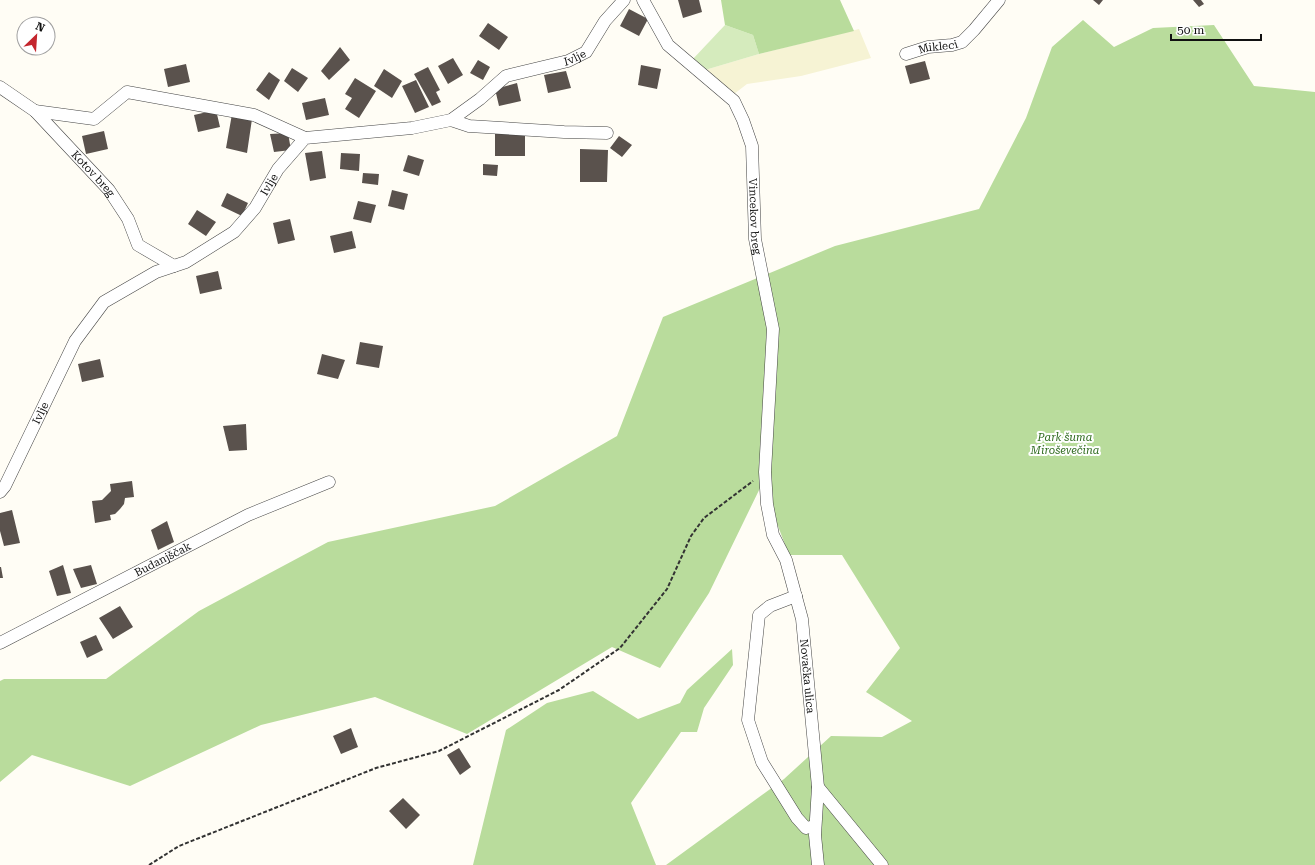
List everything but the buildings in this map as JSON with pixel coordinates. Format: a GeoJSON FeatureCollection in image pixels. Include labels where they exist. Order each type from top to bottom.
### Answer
{"type":"FeatureCollection","features":[{"type":"Feature","properties":{"kind":"street","name":"Ivlje"},"geometry":{"type":"LineString","coordinates":[[0,492],[5,486],[75,341],[104,302],[156,272],[186,262],[234,232],[255,208],[278,169],[306,138],[412,128],[451,120],[480,99],[506,76],[568,61],[586,52],[604,21],[624,0]]}},
{"type":"Feature","properties":{"kind":"street","name":"Vincekov breg"},"geometry":{"type":"LineString","coordinates":[[643,0],[668,45],[734,101],[743,120],[752,146],[755,239],[773,329],[765,472]]}},
{"type":"Feature","properties":{"kind":"street","name":"Mikleci"},"geometry":{"type":"LineString","coordinates":[[906,54],[928,47],[952,45],[962,42],[999,0]]}},
{"type":"Feature","properties":{"kind":"street","name":"Kotov breg"},"geometry":{"type":"LineString","coordinates":[[0,87],[35,110],[109,190],[128,219],[138,245],[174,266]]}},
{"type":"Feature","properties":{"kind":"street"},"geometry":{"type":"LineString","coordinates":[[35,110],[94,119],[127,92],[254,115],[306,138]]}},
{"type":"Feature","properties":{"kind":"street"},"geometry":{"type":"LineString","coordinates":[[451,120],[469,126],[607,133]]}},
{"type":"Feature","properties":{"kind":"street","name":"Novačka ulica"},"geometry":{"type":"LineString","coordinates":[[765,472],[767,504],[773,534],[786,560],[802,619],[818,787],[815,826],[818,865]]}},
{"type":"Feature","properties":{"kind":"street","name":"Budanjščak"},"geometry":{"type":"LineString","coordinates":[[0,644],[248,514],[329,482]]}},
{"type":"Feature","properties":{"kind":"street"},"geometry":{"type":"LineString","coordinates":[[796,596],[770,606],[759,615],[748,720],[762,762],[797,818],[806,828],[815,826]]}},
{"type":"Feature","properties":{"kind":"street"},"geometry":{"type":"LineString","coordinates":[[818,787],[882,865]]}},
{"type":"Feature","properties":{"kind":"path"},"geometry":{"type":"LineString","coordinates":[[149,865],[179,846],[200,837],[376,768],[439,751],[558,690],[620,648],[667,589],[691,536],[704,518],[746,488],[765,472]]}},
{"type":"Feature","properties":{"kind":"shaded area"},"geometry":{"type":"Polygon","coordinates":[[[859,29],[871,58],[801,76],[747,84],[734,94],[705,70],[759,54],[859,29]]]}},
{"type":"Feature","properties":{"kind":"green space"},"geometry":{"type":"Polygon","coordinates":[[[721,0],[840,0],[854,31],[759,54],[753,35],[725,25],[721,0]]]}},
{"type":"Feature","properties":{"kind":"green space","name":"Park šuma Miroševečina"},"geometry":{"type":"Polygon","coordinates":[[[1083,20],[1114,47],[1153,28],[1214,25],[1254,86],[1315,92],[1315,865],[666,865],[784,779],[831,736],[882,737],[912,721],[866,692],[900,648],[842,555],[789,555],[762,484],[709,593],[660,668],[612,647],[467,734],[375,697],[261,725],[130,786],[32,755],[0,782],[0,681],[4,679],[106,679],[199,611],[328,542],[495,506],[617,436],[663,317],[835,246],[979,209],[1026,118],[1052,47],[1083,20]]]}},
{"type":"Feature","properties":{"kind":"green space"},"geometry":{"type":"Polygon","coordinates":[[[725,25],[753,35],[759,54],[705,70],[692,60],[725,25]]]}},
{"type":"Feature","properties":{"kind":"green space"},"geometry":{"type":"Polygon","coordinates":[[[732,649],[733,665],[704,708],[697,732],[681,732],[631,803],[656,865],[473,865],[506,730],[547,703],[593,691],[638,719],[680,703],[687,690],[732,649]]]}}]}
